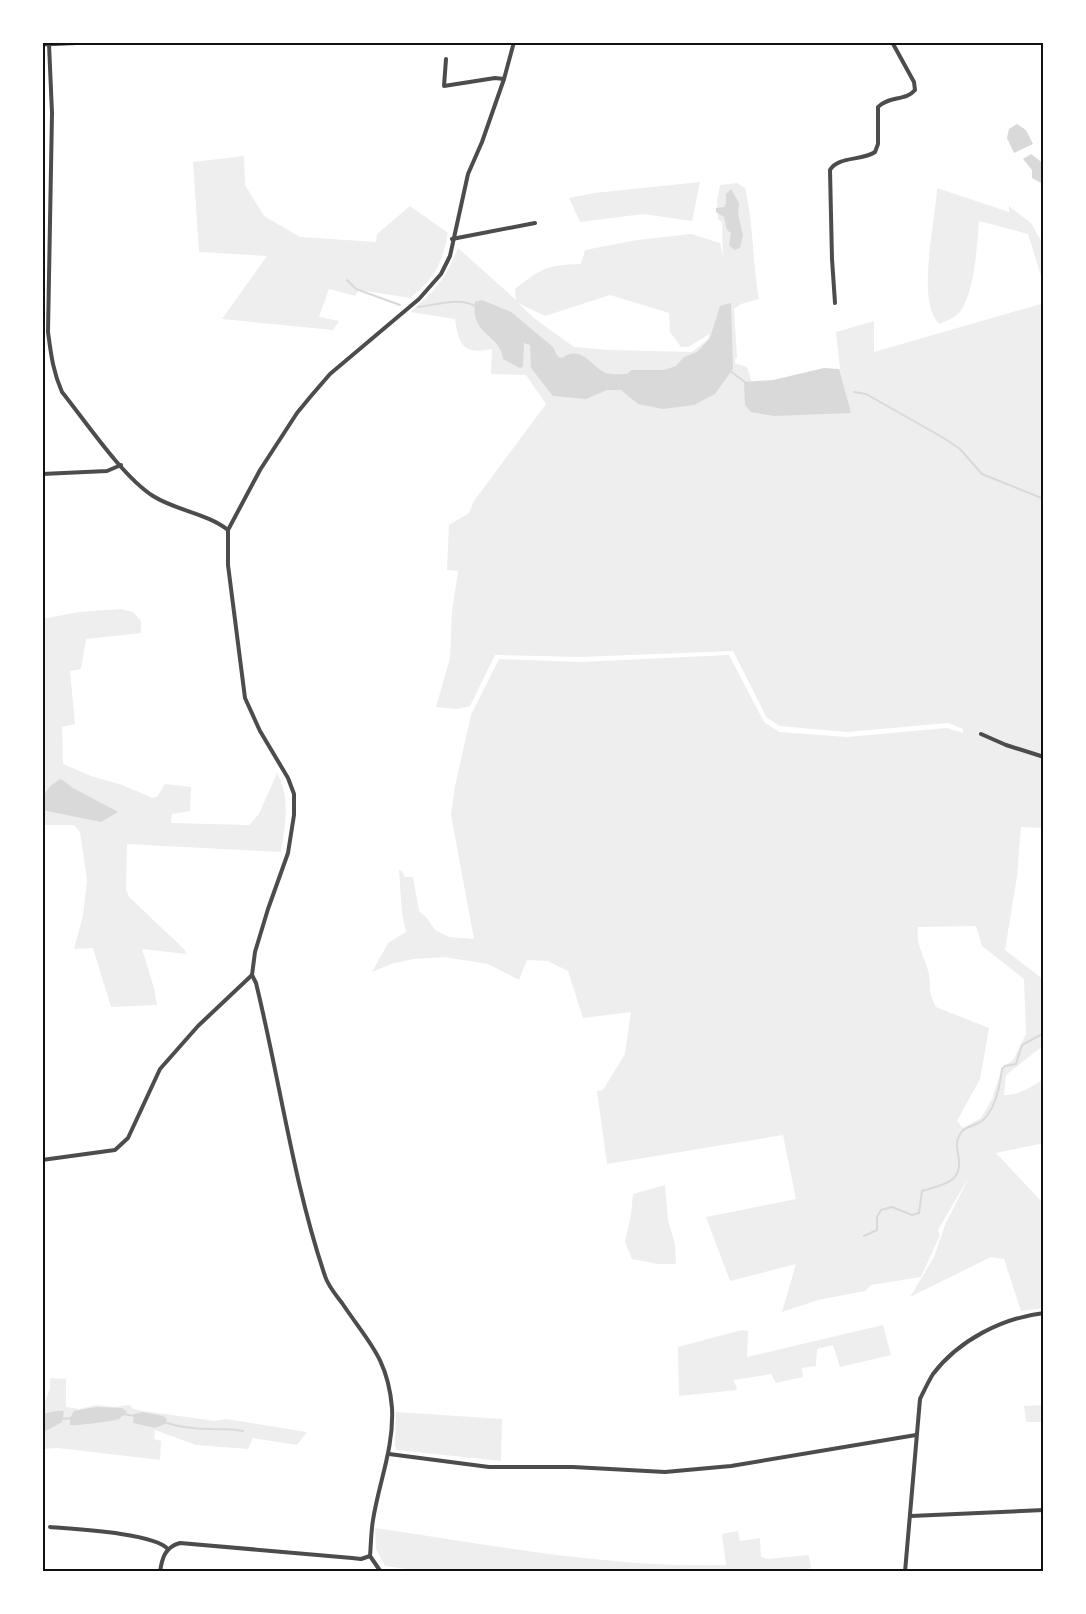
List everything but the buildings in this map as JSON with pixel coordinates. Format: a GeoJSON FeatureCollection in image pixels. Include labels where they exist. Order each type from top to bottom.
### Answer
{"type":"FeatureCollection","features":[{"type":"Feature","properties":{"kind":"street"},"geometry":{"type":"LineString","coordinates":[[88,42],[45,44],[52,113],[48,332],[52,368],[62,392],[121,465],[153,496],[217,522],[228,530]]}},
{"type":"Feature","properties":{"kind":"street"},"geometry":{"type":"LineString","coordinates":[[381,1572],[370,1556],[373,1519],[389,1454],[392,1408],[383,1362],[326,1280],[291,1157],[271,1044],[252,975],[255,952],[288,853],[294,815],[294,794],[288,778],[260,731],[245,698],[228,565],[228,530],[260,470],[297,413],[330,374],[419,299],[436,280],[450,256],[468,174],[504,79],[514,42]]}},
{"type":"Feature","properties":{"kind":"street"},"geometry":{"type":"LineString","coordinates":[[836,303],[832,259],[830,170],[836,164],[875,152],[878,144],[878,107],[888,100],[909,95],[915,90],[914,82],[892,42]]}},
{"type":"Feature","properties":{"kind":"street"},"geometry":{"type":"LineString","coordinates":[[446,59],[444,86],[495,78],[504,79]]}},
{"type":"Feature","properties":{"kind":"street"},"geometry":{"type":"LineString","coordinates":[[452,239],[535,224]]}},
{"type":"Feature","properties":{"kind":"street"},"geometry":{"type":"LineString","coordinates":[[42,474],[107,471],[121,465]]}},
{"type":"Feature","properties":{"kind":"street"},"geometry":{"type":"LineString","coordinates":[[981,734],[1044,757]]}},
{"type":"Feature","properties":{"kind":"street"},"geometry":{"type":"LineString","coordinates":[[42,1160],[115,1150],[128,1138],[160,1069],[198,1026],[252,975]]}},
{"type":"Feature","properties":{"kind":"street"},"geometry":{"type":"LineString","coordinates":[[905,1572],[920,1399],[932,1376],[947,1358],[964,1344],[1010,1320],[1044,1313]]}},
{"type":"Feature","properties":{"kind":"street"},"geometry":{"type":"LineString","coordinates":[[389,1454],[489,1467],[573,1467],[665,1472],[731,1466],[916,1435]]}},
{"type":"Feature","properties":{"kind":"street"},"geometry":{"type":"LineString","coordinates":[[911,1516],[1044,1510]]}},
{"type":"Feature","properties":{"kind":"street"},"geometry":{"type":"LineString","coordinates":[[50,1527],[136,1537],[163,1543],[168,1549]]}},
{"type":"Feature","properties":{"kind":"street"},"geometry":{"type":"LineString","coordinates":[[160,1572],[164,1555],[175,1544],[191,1543],[361,1559],[370,1556]]}},
{"type":"Feature","properties":{"kind":"shaded area"},"geometry":{"type":"Polygon","coordinates":[[[1017,124],[1026,130],[1033,144],[1014,153],[1007,138],[1009,129],[1017,124]]]}},
{"type":"Feature","properties":{"kind":"shaded area"},"geometry":{"type":"Polygon","coordinates":[[[1031,154],[1044,164],[1044,189],[1041,183],[1032,178],[1032,170],[1023,159],[1031,154]]]}},
{"type":"Feature","properties":{"kind":"shaded area"},"geometry":{"type":"Polygon","coordinates":[[[244,156],[245,185],[264,216],[300,237],[376,242],[377,234],[410,206],[448,233],[436,270],[426,284],[410,298],[359,290],[355,296],[329,289],[319,317],[339,321],[333,330],[222,319],[267,256],[199,252],[193,162],[244,156]]]}},
{"type":"Feature","properties":{"kind":"shaded area"},"geometry":{"type":"Polygon","coordinates":[[[700,182],[692,221],[643,214],[580,222],[569,198],[594,193],[700,182]]]}},
{"type":"Feature","properties":{"kind":"shaded area"},"geometry":{"type":"Polygon","coordinates":[[[737,183],[745,188],[748,202],[759,299],[741,304],[734,309],[737,358],[735,363],[747,367],[752,383],[834,374],[840,369],[836,332],[874,321],[874,352],[1041,304],[1042,279],[1028,234],[979,221],[974,268],[965,303],[958,314],[940,324],[933,314],[928,281],[937,188],[1009,212],[1009,206],[1031,223],[1044,246],[1044,828],[1021,827],[1017,876],[1005,950],[1044,980],[1044,1045],[1006,1075],[1004,1095],[1020,1092],[1044,1078],[1044,1143],[996,1153],[1044,1204],[1044,1308],[1021,1311],[1004,1259],[991,1257],[910,1297],[934,1257],[945,1225],[970,1175],[938,1230],[940,1235],[921,1277],[871,1285],[865,1291],[818,1300],[782,1312],[796,1264],[730,1281],[706,1217],[796,1199],[783,1135],[607,1164],[597,1091],[603,1090],[625,1054],[631,1012],[583,1018],[568,971],[548,961],[527,960],[519,980],[488,964],[444,957],[413,959],[391,964],[372,972],[388,943],[406,932],[402,913],[399,870],[405,877],[413,877],[419,911],[435,930],[449,937],[474,939],[451,815],[471,715],[499,659],[580,662],[729,655],[764,722],[779,732],[847,737],[947,728],[963,733],[963,729],[948,723],[847,732],[780,726],[767,718],[733,651],[580,657],[495,655],[470,706],[457,709],[436,707],[450,658],[452,611],[458,571],[447,570],[449,525],[469,513],[474,501],[546,404],[526,375],[491,374],[492,349],[475,350],[464,346],[458,336],[455,319],[410,312],[439,284],[458,248],[516,300],[515,289],[532,276],[560,265],[581,264],[585,250],[637,240],[691,234],[720,243],[723,257],[722,222],[718,219],[717,201],[720,185],[737,183]],[[610,295],[545,316],[518,303],[534,318],[574,347],[692,352],[707,340],[710,334],[688,347],[681,347],[670,332],[669,313],[610,295]],[[976,926],[918,927],[917,933],[936,1007],[989,1028],[980,1079],[957,1121],[963,1128],[981,1118],[992,1099],[1002,1068],[1013,1060],[1026,1034],[1024,979],[982,946],[976,926]]]}},
{"type":"Feature","properties":{"kind":"shaded area"},"geometry":{"type":"Polygon","coordinates":[[[731,189],[739,203],[738,214],[743,235],[740,248],[734,250],[729,245],[731,233],[727,230],[724,217],[716,212],[716,208],[724,207],[726,194],[731,189]]]}},
{"type":"Feature","properties":{"kind":"shaded area"},"geometry":{"type":"Polygon","coordinates":[[[482,300],[511,312],[553,347],[558,357],[562,358],[569,354],[581,355],[606,373],[616,374],[627,374],[632,370],[664,370],[676,366],[684,357],[697,352],[710,338],[720,306],[731,303],[733,369],[715,394],[694,405],[663,409],[638,404],[621,390],[607,390],[586,399],[553,396],[531,368],[530,345],[524,343],[523,367],[520,368],[503,359],[497,344],[477,322],[475,302],[482,300]]]}},
{"type":"Feature","properties":{"kind":"shaded area"},"geometry":{"type":"Polygon","coordinates":[[[824,368],[839,369],[851,413],[774,416],[751,412],[745,405],[744,382],[773,380],[824,368]]]}},
{"type":"Feature","properties":{"kind":"shaded area"},"geometry":{"type":"Polygon","coordinates":[[[121,609],[133,612],[141,621],[141,633],[86,639],[81,669],[70,671],[75,724],[62,727],[63,764],[153,798],[157,797],[165,784],[191,787],[190,811],[172,814],[171,823],[249,825],[259,814],[277,773],[284,792],[286,812],[281,852],[127,844],[126,890],[129,897],[185,950],[186,954],[142,949],[157,1005],[111,1007],[93,948],[74,949],[83,916],[87,880],[80,832],[74,825],[42,825],[42,619],[79,612],[121,609]]]}},
{"type":"Feature","properties":{"kind":"shaded area"},"geometry":{"type":"Polygon","coordinates":[[[61,779],[118,812],[101,822],[42,810],[46,792],[61,779]]]}},
{"type":"Feature","properties":{"kind":"shaded area"},"geometry":{"type":"Polygon","coordinates":[[[665,1185],[668,1220],[675,1244],[676,1264],[658,1264],[632,1259],[625,1242],[633,1194],[665,1185]]]}},
{"type":"Feature","properties":{"kind":"shaded area"},"geometry":{"type":"Polygon","coordinates":[[[883,1325],[891,1355],[840,1367],[833,1345],[817,1349],[816,1366],[802,1368],[803,1377],[776,1383],[771,1374],[734,1380],[737,1390],[679,1396],[678,1347],[742,1330],[748,1331],[747,1357],[883,1325]]]}},
{"type":"Feature","properties":{"kind":"shaded area"},"geometry":{"type":"Polygon","coordinates":[[[50,1378],[66,1379],[66,1407],[79,1409],[97,1405],[113,1407],[130,1405],[133,1409],[143,1411],[215,1421],[226,1419],[307,1432],[297,1445],[253,1438],[248,1449],[196,1445],[155,1430],[154,1439],[161,1441],[160,1460],[58,1448],[42,1449],[42,1411],[50,1388],[50,1378]]]}},
{"type":"Feature","properties":{"kind":"shaded area"},"geometry":{"type":"Polygon","coordinates":[[[1044,1405],[1044,1422],[1026,1422],[1024,1406],[1044,1405]]]}},
{"type":"Feature","properties":{"kind":"shaded area"},"geometry":{"type":"Polygon","coordinates":[[[96,1407],[122,1408],[127,1412],[116,1420],[70,1425],[70,1418],[74,1411],[96,1407]]]}},
{"type":"Feature","properties":{"kind":"shaded area"},"geometry":{"type":"Polygon","coordinates":[[[64,1411],[62,1422],[42,1433],[42,1414],[64,1411]]]}},
{"type":"Feature","properties":{"kind":"shaded area"},"geometry":{"type":"Polygon","coordinates":[[[143,1412],[163,1416],[167,1419],[165,1424],[155,1428],[133,1423],[134,1414],[143,1412]]]}},
{"type":"Feature","properties":{"kind":"shaded area"},"geometry":{"type":"Polygon","coordinates":[[[396,1412],[502,1419],[501,1461],[397,1450],[395,1446],[396,1412]]]}},
{"type":"Feature","properties":{"kind":"shaded area"},"geometry":{"type":"Polygon","coordinates":[[[375,1528],[550,1554],[682,1565],[726,1565],[722,1534],[738,1531],[740,1541],[760,1538],[761,1557],[768,1559],[809,1555],[811,1568],[804,1570],[805,1572],[428,1572],[385,1566],[376,1549],[375,1528]]]}},
{"type":"Feature","properties":{"kind":"waterway"},"geometry":{"type":"LineString","coordinates":[[347,280],[356,289],[400,305]]}},
{"type":"Feature","properties":{"kind":"waterway"},"geometry":{"type":"LineString","coordinates":[[418,307],[448,302],[463,302],[477,307]]}},
{"type":"Feature","properties":{"kind":"waterway"},"geometry":{"type":"LineString","coordinates":[[729,370],[746,383]]}},
{"type":"Feature","properties":{"kind":"waterway"},"geometry":{"type":"LineString","coordinates":[[854,392],[866,394],[942,437],[960,449],[982,474],[1044,499]]}},
{"type":"Feature","properties":{"kind":"waterway"},"geometry":{"type":"LineString","coordinates":[[864,1236],[877,1230],[877,1217],[881,1210],[892,1207],[912,1215],[919,1213],[922,1191],[945,1184],[955,1177],[959,1164],[957,1143],[961,1132],[987,1116],[996,1097],[1002,1069],[1005,1066],[1016,1064],[1022,1045],[1044,1033]]}},
{"type":"Feature","properties":{"kind":"waterway"},"geometry":{"type":"LineString","coordinates":[[123,1414],[135,1416]]}},
{"type":"Feature","properties":{"kind":"waterway"},"geometry":{"type":"LineString","coordinates":[[61,1419],[73,1418]]}},
{"type":"Feature","properties":{"kind":"waterway"},"geometry":{"type":"LineString","coordinates":[[164,1422],[193,1428],[243,1431]]}}]}
